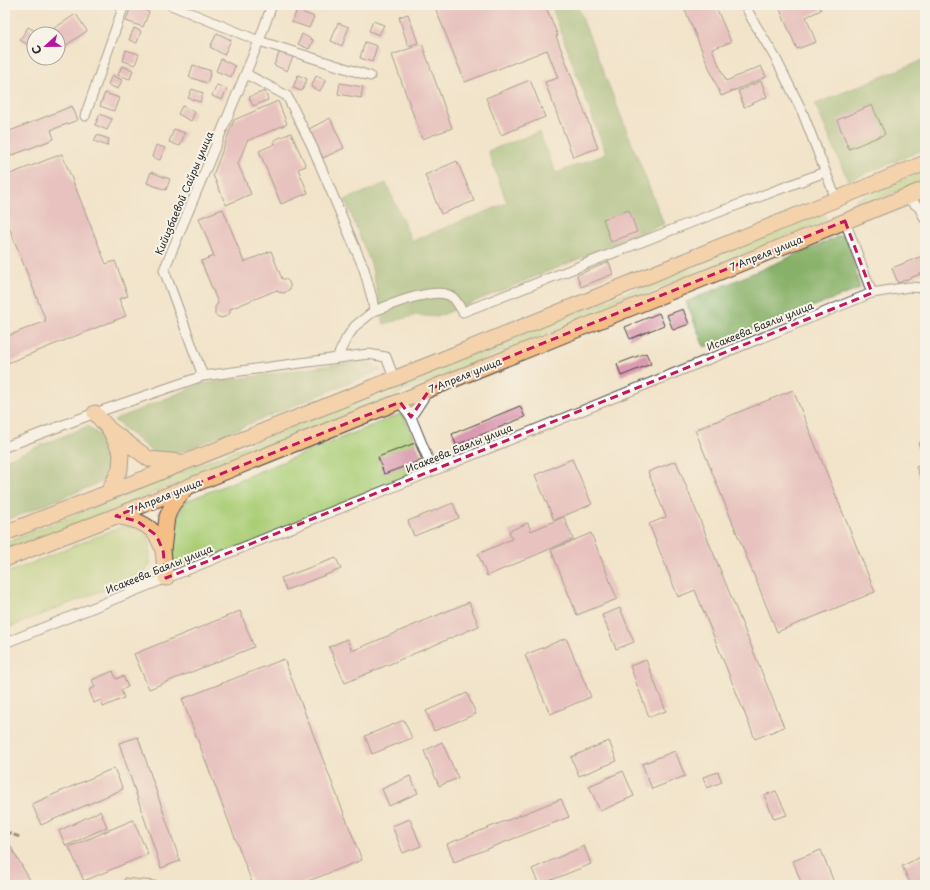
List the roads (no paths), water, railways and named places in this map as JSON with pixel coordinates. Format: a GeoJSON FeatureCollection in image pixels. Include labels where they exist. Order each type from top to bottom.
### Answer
{"type":"FeatureCollection","features":[{"type":"Feature","properties":{"kind":"main road"},"geometry":{"type":"LineString","coordinates":[[5,533],[394,378],[925,163]]}},
{"type":"Feature","properties":{"kind":"main road","name":"7 Апреля улица"},"geometry":{"type":"LineString","coordinates":[[5,559],[400,402],[925,189]]}},
{"type":"Feature","properties":{"kind":"main road"},"geometry":{"type":"LineString","coordinates":[[836,199],[845,221]]}},
{"type":"Feature","properties":{"kind":"main road"},"geometry":{"type":"LineString","coordinates":[[96,413],[109,429],[121,453],[120,469],[108,493]]}},
{"type":"Feature","properties":{"kind":"main road"},"geometry":{"type":"LineString","coordinates":[[109,429],[150,459],[184,462]]}},
{"type":"Feature","properties":{"kind":"main road"},"geometry":{"type":"LineString","coordinates":[[166,578],[163,550],[167,517],[172,505],[188,487]]}},
{"type":"Feature","properties":{"kind":"main road"},"geometry":{"type":"LineString","coordinates":[[116,516],[137,521],[148,527],[156,535],[163,550]]}},
{"type":"Feature","properties":{"kind":"street"},"geometry":{"type":"LineString","coordinates":[[85,116],[124,5]]}},
{"type":"Feature","properties":{"kind":"street"},"geometry":{"type":"LineString","coordinates":[[171,5],[259,42],[370,76]]}},
{"type":"Feature","properties":{"kind":"street","name":"Кийизбаевой Сайры улица"},"geometry":{"type":"LineString","coordinates":[[203,376],[164,270],[246,74],[272,5]]}},
{"type":"Feature","properties":{"kind":"street"},"geometry":{"type":"LineString","coordinates":[[745,5],[776,59],[802,111],[836,199]]}},
{"type":"Feature","properties":{"kind":"street"},"geometry":{"type":"LineString","coordinates":[[246,74],[287,96],[312,146],[364,269],[371,290],[374,312]]}},
{"type":"Feature","properties":{"kind":"street"},"geometry":{"type":"LineString","coordinates":[[337,358],[354,326],[374,312],[418,296],[441,293],[452,297],[463,312],[682,226],[825,172]]}},
{"type":"Feature","properties":{"kind":"street"},"geometry":{"type":"LineString","coordinates":[[905,197],[919,207],[925,218]]}},
{"type":"Feature","properties":{"kind":"street"},"geometry":{"type":"LineString","coordinates":[[845,221],[872,293]]}},
{"type":"Feature","properties":{"kind":"street","name":"Исакеева Баялы улица"},"geometry":{"type":"LineString","coordinates":[[5,643],[872,293],[909,287],[925,288]]}},
{"type":"Feature","properties":{"kind":"street"},"geometry":{"type":"LineString","coordinates":[[5,447],[96,413],[203,376],[368,354],[386,357],[394,378]]}},
{"type":"Feature","properties":{"kind":"street"},"geometry":{"type":"LineString","coordinates":[[411,417],[430,389]]}},
{"type":"Feature","properties":{"kind":"street"},"geometry":{"type":"LineString","coordinates":[[400,402],[411,417],[433,471]]}},
{"type":"Feature","properties":{"kind":"railway"},"geometry":{"type":"LineString","coordinates":[[5,832],[20,837]]}}]}
